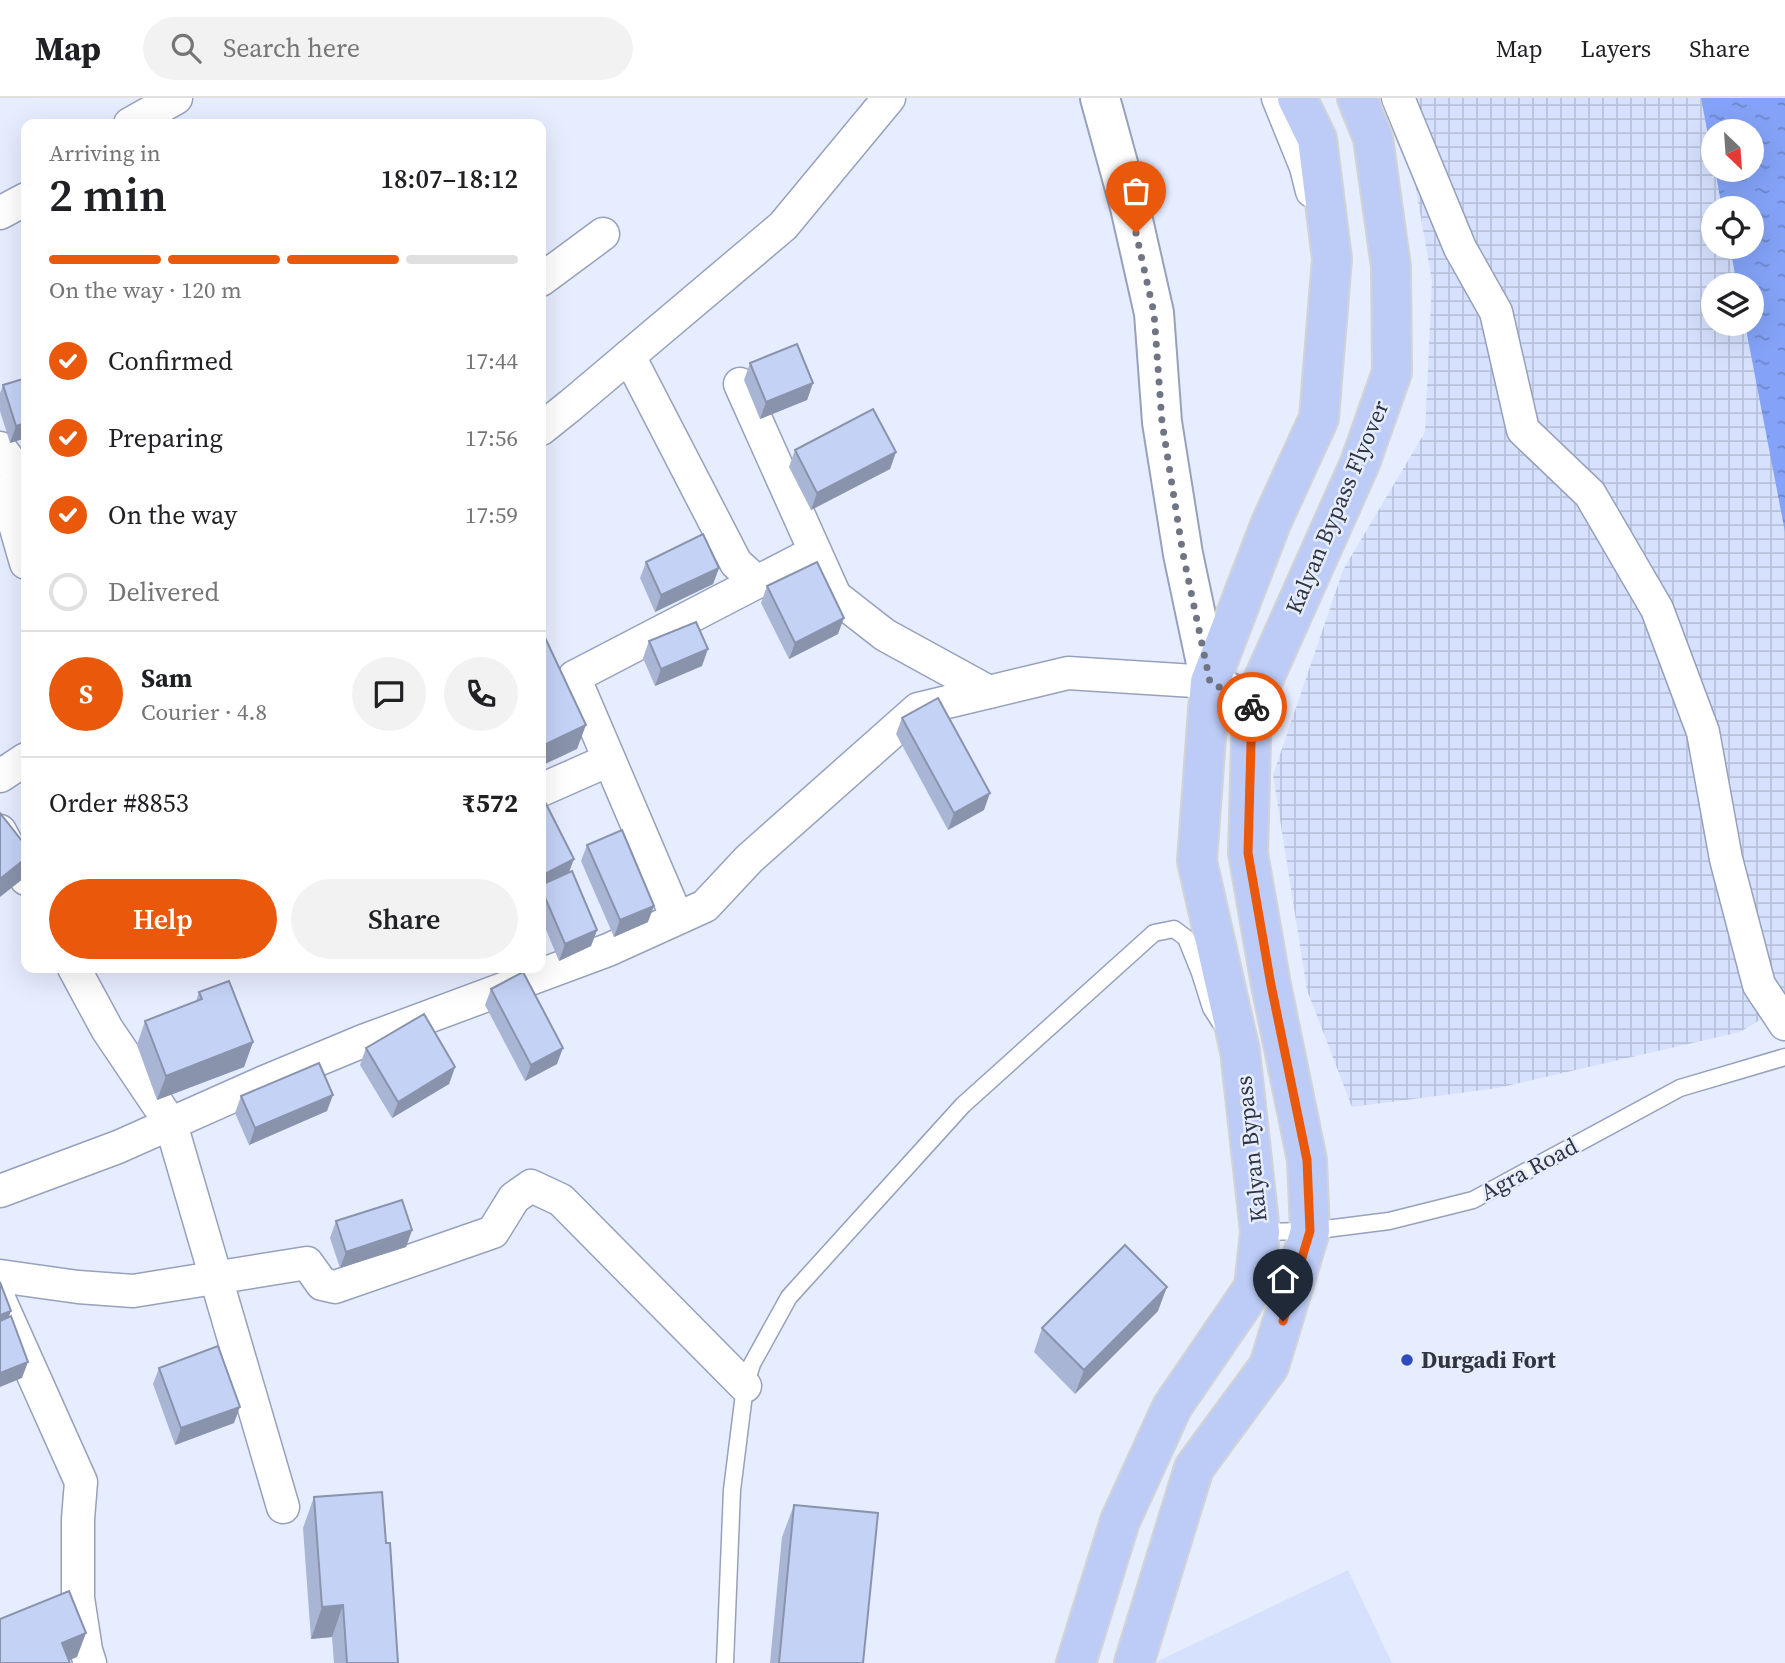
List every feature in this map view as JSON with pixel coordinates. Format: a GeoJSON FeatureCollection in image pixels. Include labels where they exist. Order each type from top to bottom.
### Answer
{"type":"FeatureCollection","features":[{"type":"Feature","properties":{"kind":"main road"},"geometry":{"type":"LineString","coordinates":[[1210,682],[1271,523],[1319,418],[1332,259],[1317,139],[1297,98]]}},
{"type":"Feature","properties":{"kind":"main road","name":"Kalyan Bypass Flyover"},"geometry":{"type":"LineString","coordinates":[[1252,705],[1360,463],[1392,372],[1391,267],[1373,138],[1357,98]]}},
{"type":"Feature","properties":{"kind":"main road","name":"Kalyan Bypass"},"geometry":{"type":"LineString","coordinates":[[1076,1663],[1120,1521],[1172,1408],[1254,1287],[1260,1231],[1240,1051],[1196,861],[1210,682]]}},
{"type":"Feature","properties":{"kind":"main road","name":"Kalyan Bypass"},"geometry":{"type":"LineString","coordinates":[[1134,1663],[1194,1468],[1269,1366],[1310,1231],[1307,1160],[1271,985],[1248,853],[1252,705]]}},
{"type":"Feature","properties":{"kind":"street"},"geometry":{"type":"LineString","coordinates":[[139,119],[176,98]]}},
{"type":"Feature","properties":{"kind":"street"},"geometry":{"type":"LineString","coordinates":[[546,425],[783,226],[889,98]]}},
{"type":"Feature","properties":{"kind":"street"},"geometry":{"type":"LineString","coordinates":[[1100,98],[1130,207],[1154,313],[1162,422],[1183,554],[1210,682]]}},
{"type":"Feature","properties":{"kind":"street"},"geometry":{"type":"LineString","coordinates":[[1278,98],[1306,167],[1312,193],[1320,279]]}},
{"type":"Feature","properties":{"kind":"street"},"geometry":{"type":"LineString","coordinates":[[1398,98],[1460,248],[1496,312],[1523,430],[1590,494],[1657,610],[1703,732],[1726,859],[1759,985],[1785,1024]]}},
{"type":"Feature","properties":{"kind":"street"},"geometry":{"type":"LineString","coordinates":[[0,213],[21,202]]}},
{"type":"Feature","properties":{"kind":"street"},"geometry":{"type":"LineString","coordinates":[[546,276],[603,234]]}},
{"type":"Feature","properties":{"kind":"street"},"geometry":{"type":"LineString","coordinates":[[629,356],[736,563],[757,582]]}},
{"type":"Feature","properties":{"kind":"street"},"geometry":{"type":"LineString","coordinates":[[740,384],[835,596],[886,635],[989,692]]}},
{"type":"Feature","properties":{"kind":"street"},"geometry":{"type":"LineString","coordinates":[[0,448],[17,471],[11,511],[21,546]]}},
{"type":"Feature","properties":{"kind":"street"},"geometry":{"type":"LineString","coordinates":[[677,918],[574,677],[815,552]]}},
{"type":"Feature","properties":{"kind":"street"},"geometry":{"type":"LineString","coordinates":[[0,1191],[118,1147],[363,1041],[608,950],[705,906],[748,859],[918,709],[1068,673],[1210,682],[1252,705]]}},
{"type":"Feature","properties":{"kind":"street"},"geometry":{"type":"LineString","coordinates":[[546,788],[609,760]]}},
{"type":"Feature","properties":{"kind":"street"},"geometry":{"type":"LineString","coordinates":[[0,776],[21,762]]}},
{"type":"Feature","properties":{"kind":"street"},"geometry":{"type":"LineString","coordinates":[[0,831],[21,870]]}},
{"type":"Feature","properties":{"kind":"street"},"geometry":{"type":"LineString","coordinates":[[77,973],[107,1029],[171,1124],[283,1507]]}},
{"type":"Feature","properties":{"kind":"street"},"geometry":{"type":"LineString","coordinates":[[0,1276],[78,1287],[133,1291],[307,1263],[322,1284],[335,1287],[493,1232],[514,1198],[531,1186],[561,1200],[745,1386]]}},
{"type":"Feature","properties":{"kind":"street"},"geometry":{"type":"LineString","coordinates":[[0,1301],[81,1482],[78,1598],[90,1663]]}},
{"type":"Feature","properties":{"kind":"lane"},"geometry":{"type":"LineString","coordinates":[[725,1663],[732,1490],[745,1386],[752,1364],[789,1297],[963,1105],[1154,933],[1174,929],[1186,938],[1211,1008],[1240,1051]]}},
{"type":"Feature","properties":{"kind":"lane","name":"Agra Road"},"geometry":{"type":"LineString","coordinates":[[1260,1231],[1310,1231],[1390,1221],[1473,1200],[1680,1088],[1785,1057]]}},
{"type":"Feature","properties":{"kind":"shaded area"},"geometry":{"type":"Polygon","coordinates":[[[1400,98],[1740,98],[1723,119],[1701,119],[1701,182],[1755,182],[1758,196],[1701,196],[1701,259],[1764,259],[1764,223],[1785,316],[1785,1005],[1740,1032],[1498,1088],[1352,1107],[1307,990],[1273,775],[1343,570],[1425,432],[1432,281],[1400,98]]]}},
{"type":"Feature","properties":{"kind":"shaded area"},"geometry":{"type":"Polygon","coordinates":[[[1348,1570],[1392,1663],[1154,1663],[1348,1570]]]}},
{"type":"Feature","properties":{"kind":"water"},"geometry":{"type":"Polygon","coordinates":[[[1701,98],[1785,98],[1785,532],[1747,336],[1764,336],[1764,273],[1735,273],[1732,259],[1764,259],[1764,196],[1720,196],[1717,182],[1764,182],[1764,119],[1705,119],[1701,98]]]}},
{"type":"Feature","properties":{"kind":"building"},"geometry":{"type":"Polygon","coordinates":[[[797,344],[813,383],[766,402],[750,363],[797,344]]]}},
{"type":"Feature","properties":{"kind":"building"},"geometry":{"type":"Polygon","coordinates":[[[21,380],[21,424],[16,426],[3,385],[21,380]]]}},
{"type":"Feature","properties":{"kind":"building"},"geometry":{"type":"Polygon","coordinates":[[[873,409],[896,452],[817,493],[795,450],[873,409]]]}},
{"type":"Feature","properties":{"kind":"building"},"geometry":{"type":"Polygon","coordinates":[[[703,534],[719,568],[661,595],[646,562],[703,534]]]}},
{"type":"Feature","properties":{"kind":"building"},"geometry":{"type":"Polygon","coordinates":[[[817,562],[844,618],[795,643],[767,586],[817,562]]]}},
{"type":"Feature","properties":{"kind":"building"},"geometry":{"type":"Polygon","coordinates":[[[696,622],[708,649],[661,669],[649,641],[696,622]]]}},
{"type":"Feature","properties":{"kind":"building"},"geometry":{"type":"Polygon","coordinates":[[[546,640],[586,725],[546,744],[546,640]]]}},
{"type":"Feature","properties":{"kind":"building"},"geometry":{"type":"Polygon","coordinates":[[[938,698],[990,793],[954,813],[902,718],[938,698]]]}},
{"type":"Feature","properties":{"kind":"building"},"geometry":{"type":"Polygon","coordinates":[[[546,804],[574,859],[546,873],[546,804]]]}},
{"type":"Feature","properties":{"kind":"building"},"geometry":{"type":"Polygon","coordinates":[[[0,813],[21,840],[21,862],[0,879],[0,813]]]}},
{"type":"Feature","properties":{"kind":"building"},"geometry":{"type":"Polygon","coordinates":[[[622,830],[654,906],[620,920],[587,845],[622,830]]]}},
{"type":"Feature","properties":{"kind":"building"},"geometry":{"type":"Polygon","coordinates":[[[572,871],[597,930],[565,944],[546,900],[546,883],[572,871]]]}},
{"type":"Feature","properties":{"kind":"building"},"geometry":{"type":"Polygon","coordinates":[[[524,973],[563,1048],[531,1065],[491,989],[524,973]]]}},
{"type":"Feature","properties":{"kind":"building"},"geometry":{"type":"Polygon","coordinates":[[[229,981],[253,1042],[166,1076],[145,1021],[202,999],[199,992],[229,981]]]}},
{"type":"Feature","properties":{"kind":"building"},"geometry":{"type":"Polygon","coordinates":[[[424,1014],[455,1067],[398,1102],[366,1048],[424,1014]]]}},
{"type":"Feature","properties":{"kind":"building"},"geometry":{"type":"Polygon","coordinates":[[[319,1063],[333,1095],[255,1128],[241,1096],[319,1063]]]}},
{"type":"Feature","properties":{"kind":"building"},"geometry":{"type":"Polygon","coordinates":[[[402,1200],[412,1230],[346,1252],[336,1221],[402,1200]]]}},
{"type":"Feature","properties":{"kind":"building"},"geometry":{"type":"Polygon","coordinates":[[[1125,1245],[1167,1287],[1084,1370],[1042,1328],[1125,1245]]]}},
{"type":"Feature","properties":{"kind":"building"},"geometry":{"type":"Polygon","coordinates":[[[0,1282],[11,1311],[0,1315],[0,1282]]]}},
{"type":"Feature","properties":{"kind":"building"},"geometry":{"type":"Polygon","coordinates":[[[11,1316],[28,1362],[0,1373],[0,1321],[11,1316]]]}},
{"type":"Feature","properties":{"kind":"building"},"geometry":{"type":"Polygon","coordinates":[[[218,1346],[240,1407],[181,1428],[159,1368],[218,1346]]]}},
{"type":"Feature","properties":{"kind":"building"},"geometry":{"type":"Polygon","coordinates":[[[382,1492],[386,1543],[390,1543],[398,1663],[347,1663],[343,1605],[322,1607],[314,1497],[382,1492]]]}},
{"type":"Feature","properties":{"kind":"building"},"geometry":{"type":"Polygon","coordinates":[[[794,1505],[878,1513],[863,1663],[779,1663],[794,1505]]]}},
{"type":"Feature","properties":{"kind":"building"},"geometry":{"type":"Polygon","coordinates":[[[69,1591],[86,1633],[62,1643],[70,1663],[0,1663],[0,1619],[69,1591]]]}},
{"type":"Feature","properties":{"kind":"way so far"},"geometry":{"type":"LineString","coordinates":[[1136,233],[1154,313],[1162,422],[1183,554],[1210,682],[1252,707]]}},
{"type":"Feature","properties":{"kind":"place","name":"Durgadi Fort"},"geometry":{"type":"Point","coordinates":[1407,1360]}},
{"type":"Feature","properties":{"kind":"route"},"geometry":{"type":"LineString","coordinates":[[1252,707],[1248,853],[1271,985],[1307,1160],[1310,1231],[1283,1321]]}}]}
